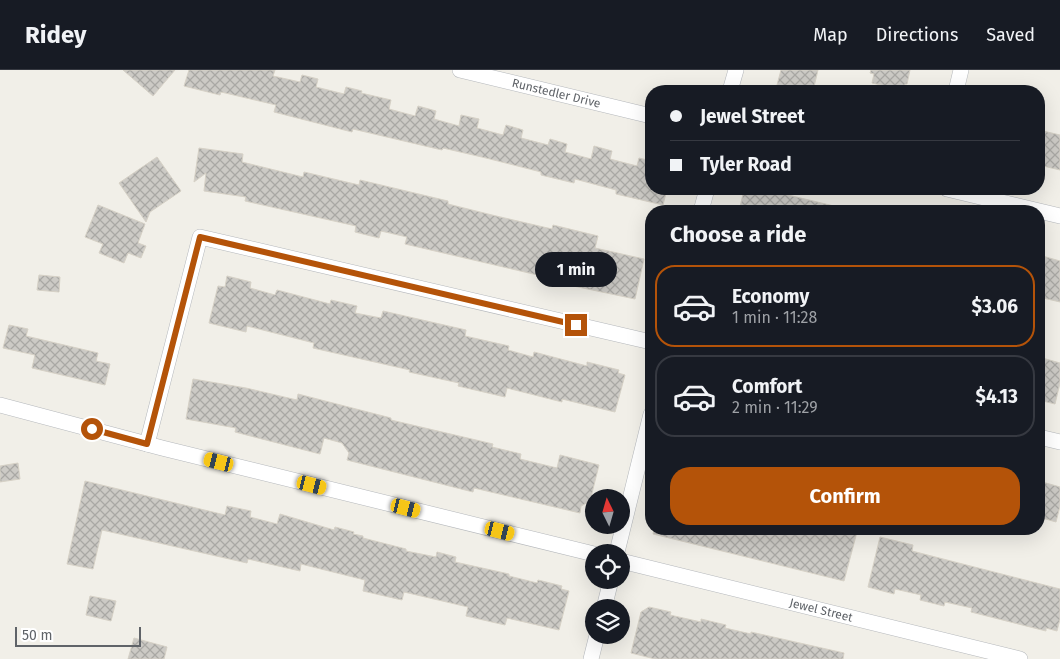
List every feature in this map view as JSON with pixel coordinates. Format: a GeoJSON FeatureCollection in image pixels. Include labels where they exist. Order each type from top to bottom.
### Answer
{"type":"FeatureCollection","features":[{"type":"Feature","properties":{"kind":"street","name":"Runstedler Drive"},"geometry":{"type":"LineString","coordinates":[[460,70],[645,115]]}},
{"type":"Feature","properties":{"kind":"street"},"geometry":{"type":"LineString","coordinates":[[732,85],[736,70]]}},
{"type":"Feature","properties":{"kind":"street"},"geometry":{"type":"LineString","coordinates":[[957,85],[961,70]]}},
{"type":"Feature","properties":{"kind":"street"},"geometry":{"type":"LineString","coordinates":[[972,195],[1014,205]]}},
{"type":"Feature","properties":{"kind":"street"},"geometry":{"type":"LineString","coordinates":[[1045,212],[1060,216]]}},
{"type":"Feature","properties":{"kind":"street"},"geometry":{"type":"LineString","coordinates":[[147,444],[200,237],[645,341]]}},
{"type":"Feature","properties":{"kind":"street"},"geometry":{"type":"LineString","coordinates":[[0,405],[147,444],[585,552]]}},
{"type":"Feature","properties":{"kind":"street"},"geometry":{"type":"LineString","coordinates":[[619,544],[645,438]]}},
{"type":"Feature","properties":{"kind":"street"},"geometry":{"type":"LineString","coordinates":[[1045,438],[1060,442]]}},
{"type":"Feature","properties":{"kind":"street","name":"Jewel Street"},"geometry":{"type":"LineString","coordinates":[[630,563],[1020,659]]}},
{"type":"Feature","properties":{"kind":"street"},"geometry":{"type":"LineString","coordinates":[[591,659],[595,644]]}},
{"type":"Feature","properties":{"kind":"building"},"geometry":{"type":"Polygon","coordinates":[[[123,70],[175,70],[153,96],[123,70]]]}},
{"type":"Feature","properties":{"kind":"building"},"geometry":{"type":"Polygon","coordinates":[[[189,70],[275,70],[273,76],[300,82],[302,75],[318,79],[316,87],[344,94],[346,87],[362,91],[361,93],[391,100],[389,109],[415,116],[418,106],[436,111],[434,119],[459,126],[461,115],[479,119],[477,128],[503,135],[506,125],[523,130],[521,138],[548,145],[550,139],[567,144],[565,152],[591,159],[594,146],[612,151],[610,159],[637,166],[639,158],[645,160],[645,195],[666,195],[663,205],[616,194],[616,190],[575,179],[574,183],[541,175],[541,172],[486,158],[443,148],[442,150],[353,129],[352,132],[274,112],[276,105],[221,92],[220,95],[184,86],[189,70]]]}},
{"type":"Feature","properties":{"kind":"building"},"geometry":{"type":"Polygon","coordinates":[[[781,70],[818,70],[814,85],[777,85],[781,70]]]}},
{"type":"Feature","properties":{"kind":"building"},"geometry":{"type":"Polygon","coordinates":[[[871,70],[910,70],[907,84],[905,85],[872,83],[874,74],[870,73],[871,70]]]}},
{"type":"Feature","properties":{"kind":"building"},"geometry":{"type":"Polygon","coordinates":[[[1045,131],[1060,135],[1060,170],[1045,166],[1045,131]]]}},
{"type":"Feature","properties":{"kind":"building"},"geometry":{"type":"Polygon","coordinates":[[[199,148],[243,154],[242,162],[303,177],[304,172],[359,185],[360,180],[448,201],[448,204],[492,215],[552,229],[553,225],[598,236],[595,248],[644,259],[635,299],[545,280],[546,277],[405,244],[407,237],[381,231],[379,238],[355,232],[356,226],[245,201],[246,197],[204,191],[206,173],[194,182],[199,148]]]}},
{"type":"Feature","properties":{"kind":"building"},"geometry":{"type":"Polygon","coordinates":[[[157,157],[181,191],[150,212],[146,222],[119,183],[157,157]]]}},
{"type":"Feature","properties":{"kind":"building"},"geometry":{"type":"Polygon","coordinates":[[[743,195],[788,195],[830,205],[740,205],[743,195]]]}},
{"type":"Feature","properties":{"kind":"building"},"geometry":{"type":"Polygon","coordinates":[[[98,205],[145,224],[138,243],[146,246],[141,258],[128,253],[124,263],[99,253],[103,244],[85,237],[98,205]]]}},
{"type":"Feature","properties":{"kind":"building"},"geometry":{"type":"Polygon","coordinates":[[[1045,257],[1060,261],[1060,302],[1045,298],[1045,257]]]}},
{"type":"Feature","properties":{"kind":"building"},"geometry":{"type":"Polygon","coordinates":[[[39,275],[60,277],[59,292],[37,290],[39,275]]]}},
{"type":"Feature","properties":{"kind":"building"},"geometry":{"type":"Polygon","coordinates":[[[227,276],[251,282],[250,288],[275,295],[277,290],[330,304],[331,300],[357,306],[355,313],[381,318],[383,311],[466,330],[465,336],[509,346],[508,350],[533,357],[534,352],[587,366],[587,362],[619,370],[618,373],[625,375],[615,412],[562,399],[562,402],[507,388],[505,397],[458,386],[459,383],[409,372],[410,370],[313,348],[314,343],[247,326],[246,332],[209,323],[218,286],[225,287],[227,276]]]}},
{"type":"Feature","properties":{"kind":"building"},"geometry":{"type":"Polygon","coordinates":[[[9,325],[28,329],[26,336],[98,353],[96,361],[110,364],[105,385],[32,368],[35,355],[3,348],[9,325]]]}},
{"type":"Feature","properties":{"kind":"building"},"geometry":{"type":"Polygon","coordinates":[[[1045,359],[1060,363],[1060,383],[1055,404],[1045,402],[1045,359]]]}},
{"type":"Feature","properties":{"kind":"building"},"geometry":{"type":"Polygon","coordinates":[[[193,379],[246,388],[297,400],[298,394],[391,418],[391,420],[493,444],[492,447],[521,454],[520,459],[557,468],[560,455],[599,465],[593,489],[585,489],[585,504],[581,506],[580,513],[474,488],[473,492],[347,460],[349,453],[342,443],[324,438],[320,454],[235,432],[236,428],[186,419],[193,379]]]}},
{"type":"Feature","properties":{"kind":"building"},"geometry":{"type":"Polygon","coordinates":[[[18,463],[20,479],[0,482],[0,466],[18,463]]]}},
{"type":"Feature","properties":{"kind":"building"},"geometry":{"type":"Polygon","coordinates":[[[85,481],[225,515],[227,506],[251,511],[250,517],[277,524],[280,514],[334,530],[335,527],[354,532],[353,534],[363,536],[363,538],[406,549],[406,551],[436,557],[437,552],[456,557],[455,562],[509,574],[509,576],[537,583],[538,580],[562,586],[561,589],[569,591],[559,630],[507,618],[505,625],[466,616],[468,607],[404,592],[402,600],[363,591],[365,580],[301,564],[300,571],[248,559],[247,563],[102,530],[93,569],[67,564],[85,481]]]}},
{"type":"Feature","properties":{"kind":"building"},"geometry":{"type":"Polygon","coordinates":[[[1045,483],[1060,487],[1060,506],[1056,522],[1045,519],[1045,483]]]}},
{"type":"Feature","properties":{"kind":"building"},"geometry":{"type":"Polygon","coordinates":[[[657,535],[856,535],[844,581],[657,535]]]}},
{"type":"Feature","properties":{"kind":"building"},"geometry":{"type":"Polygon","coordinates":[[[880,537],[913,545],[912,551],[1060,589],[1060,619],[1057,631],[1046,628],[1046,631],[971,612],[972,608],[945,602],[944,606],[920,600],[921,595],[895,589],[894,594],[868,587],[880,537]]]}},
{"type":"Feature","properties":{"kind":"building"},"geometry":{"type":"Polygon","coordinates":[[[90,596],[116,601],[111,621],[86,615],[90,596]]]}},
{"type":"Feature","properties":{"kind":"building"},"geometry":{"type":"Polygon","coordinates":[[[649,607],[671,612],[670,615],[701,622],[701,619],[726,625],[725,628],[844,653],[843,659],[655,659],[631,653],[641,612],[649,607]]]}},
{"type":"Feature","properties":{"kind":"building"},"geometry":{"type":"Polygon","coordinates":[[[134,638],[167,647],[164,659],[128,659],[134,638]]]}},
{"type":"Feature","properties":{"kind":"route"},"geometry":{"type":"LineString","coordinates":[[92,429],[147,444],[200,237],[576,325]]}}]}
